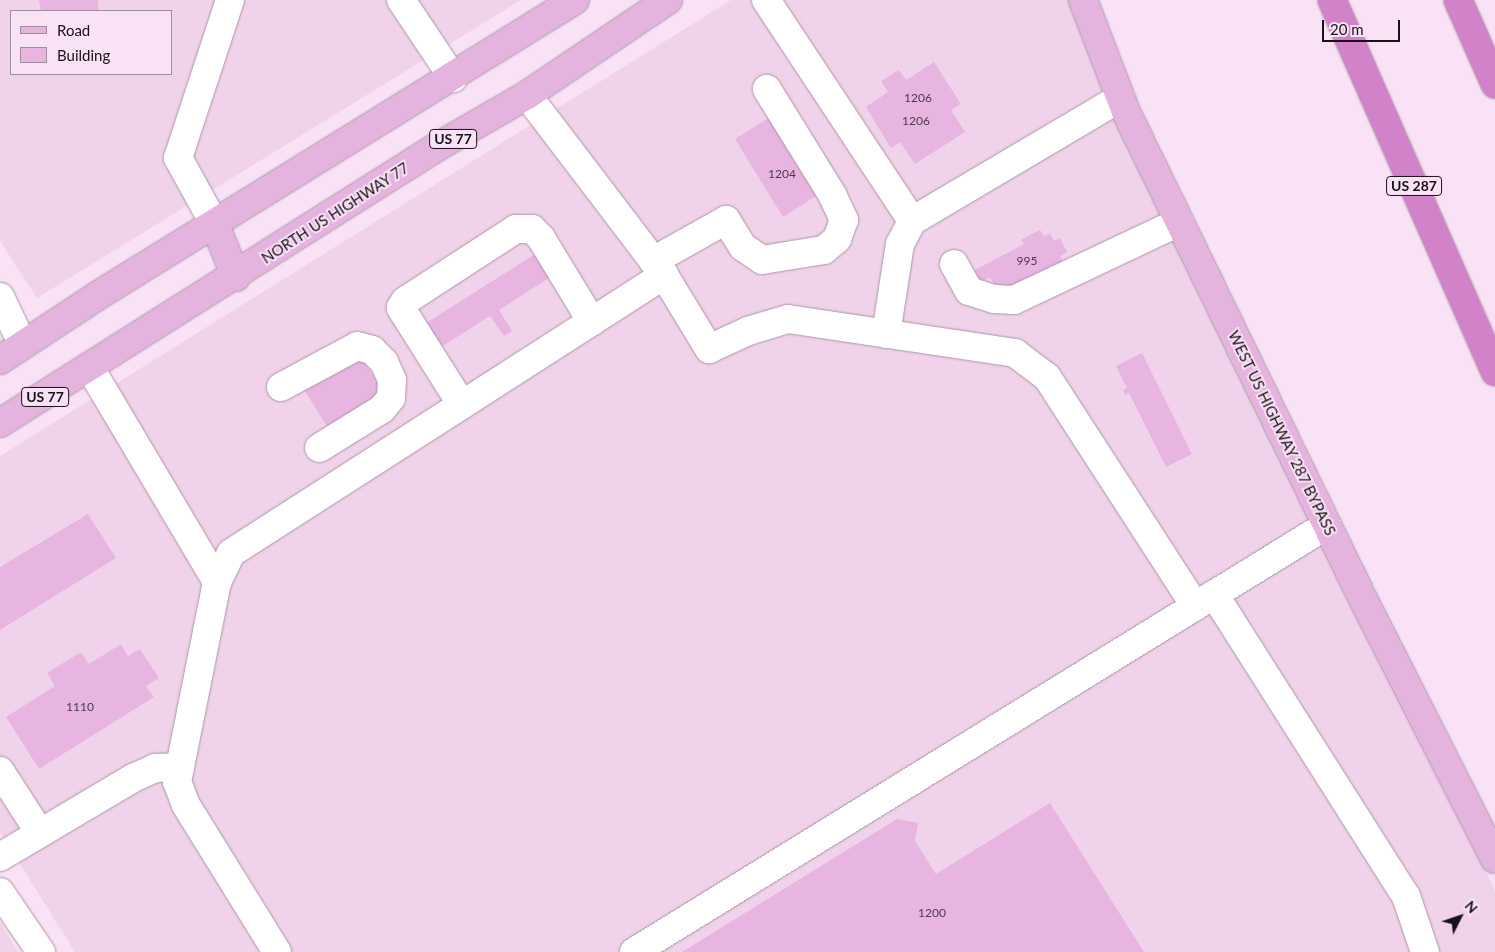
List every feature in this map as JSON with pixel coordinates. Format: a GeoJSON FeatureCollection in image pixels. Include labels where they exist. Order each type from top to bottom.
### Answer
{"type":"FeatureCollection","features":[{"type":"Feature","properties":{"kind":"highway","name":"US 287"},"geometry":{"type":"LineString","coordinates":[[1332,0],[1495,372]]}},
{"type":"Feature","properties":{"kind":"highway"},"geometry":{"type":"LineString","coordinates":[[1458,0],[1495,84]]}},
{"type":"Feature","properties":{"kind":"main road"},"geometry":{"type":"LineString","coordinates":[[0,360],[22,343],[215,226],[575,0]]}},
{"type":"Feature","properties":{"kind":"main road","name":"NORTH US HIGHWAY 77"},"geometry":{"type":"LineString","coordinates":[[0,424],[437,147],[527,95],[668,0]]}},
{"type":"Feature","properties":{"kind":"main road","name":"WEST US HIGHWAY 287 BYPASS"},"geometry":{"type":"LineString","coordinates":[[1083,0],[1120,98],[1179,222],[1327,525],[1495,859]]}},
{"type":"Feature","properties":{"kind":"main road"},"geometry":{"type":"LineString","coordinates":[[215,226],[236,276]]}},
{"type":"Feature","properties":{"kind":"street"},"geometry":{"type":"LineString","coordinates":[[215,226],[178,158],[230,0]]}},
{"type":"Feature","properties":{"kind":"street"},"geometry":{"type":"LineString","coordinates":[[401,0],[453,78]]}},
{"type":"Feature","properties":{"kind":"street"},"geometry":{"type":"LineString","coordinates":[[766,0],[912,221]]}},
{"type":"Feature","properties":{"kind":"street"},"geometry":{"type":"LineString","coordinates":[[277,952],[186,805],[177,782],[217,582],[231,553],[592,322],[659,268],[726,220],[743,247],[762,260],[824,250],[837,239],[844,220],[833,196],[767,89]]}},
{"type":"Feature","properties":{"kind":"street"},"geometry":{"type":"LineString","coordinates":[[527,95],[659,268],[709,349],[748,331],[788,319],[1015,353],[1047,376],[1205,600],[1406,896],[1425,952]]}},
{"type":"Feature","properties":{"kind":"street"},"geometry":{"type":"LineString","coordinates":[[886,334],[900,244],[912,221],[1120,98]]}},
{"type":"Feature","properties":{"kind":"street"},"geometry":{"type":"LineString","coordinates":[[954,264],[969,291],[994,299],[1014,300],[1179,222]]}},
{"type":"Feature","properties":{"kind":"street"},"geometry":{"type":"LineString","coordinates":[[462,405],[401,308],[405,301],[516,229],[532,228],[541,238],[592,322]]}},
{"type":"Feature","properties":{"kind":"street"},"geometry":{"type":"LineString","coordinates":[[0,297],[22,343]]}},
{"type":"Feature","properties":{"kind":"street"},"geometry":{"type":"LineString","coordinates":[[281,388],[357,346],[372,350],[384,362],[392,380],[391,398],[382,409],[320,448]]}},
{"type":"Feature","properties":{"kind":"street"},"geometry":{"type":"LineString","coordinates":[[90,368],[217,582]]}},
{"type":"Feature","properties":{"kind":"street"},"geometry":{"type":"LineString","coordinates":[[634,952],[1327,525]]}},
{"type":"Feature","properties":{"kind":"street"},"geometry":{"type":"LineString","coordinates":[[0,857],[133,778],[155,768],[180,767]]}},
{"type":"Feature","properties":{"kind":"street"},"geometry":{"type":"LineString","coordinates":[[0,771],[40,833]]}},
{"type":"Feature","properties":{"kind":"street"},"geometry":{"type":"LineString","coordinates":[[0,892],[41,952]]}},
{"type":"Feature","properties":{"kind":"shaded area"},"geometry":{"type":"Polygon","coordinates":[[[0,0],[521,0],[37,298],[0,241],[0,0]]]}},
{"type":"Feature","properties":{"kind":"shaded area"},"geometry":{"type":"Polygon","coordinates":[[[731,0],[1074,0],[1495,891],[1495,952],[75,952],[0,832],[0,456],[731,0]]]}},
{"type":"Feature","properties":{"kind":"shaded area"},"geometry":{"type":"Polygon","coordinates":[[[0,922],[18,952],[0,952],[0,922]]]}},
{"type":"Feature","properties":{"kind":"building"},"geometry":{"type":"Polygon","coordinates":[[[39,0],[98,0],[99,10],[41,10],[39,0]]]}},
{"type":"Feature","properties":{"kind":"building"},"geometry":{"type":"Polygon","coordinates":[[[934,62],[961,104],[951,110],[965,132],[915,164],[900,142],[891,148],[866,107],[888,92],[881,81],[899,70],[906,80],[934,62]]]}},
{"type":"Feature","properties":{"kind":"building"},"geometry":{"type":"Polygon","coordinates":[[[772,116],[821,193],[783,217],[735,139],[772,116]]]}},
{"type":"Feature","properties":{"kind":"building"},"geometry":{"type":"Polygon","coordinates":[[[1040,230],[1044,236],[1050,234],[1054,241],[1060,238],[1067,252],[1060,256],[1066,267],[998,292],[990,277],[981,282],[975,270],[1024,244],[1021,240],[1040,230]]]}},
{"type":"Feature","properties":{"kind":"building"},"geometry":{"type":"Polygon","coordinates":[[[537,253],[552,276],[499,310],[512,331],[504,336],[490,316],[441,347],[426,323],[537,253]]]}},
{"type":"Feature","properties":{"kind":"building"},"geometry":{"type":"Polygon","coordinates":[[[1142,353],[1192,454],[1166,467],[1129,393],[1125,395],[1123,390],[1127,388],[1116,366],[1142,353]]]}},
{"type":"Feature","properties":{"kind":"building"},"geometry":{"type":"Polygon","coordinates":[[[361,358],[384,392],[328,428],[303,388],[325,374],[328,379],[361,358]]]}},
{"type":"Feature","properties":{"kind":"building"},"geometry":{"type":"Polygon","coordinates":[[[88,514],[116,558],[0,630],[0,567],[88,514]]]}},
{"type":"Feature","properties":{"kind":"building"},"geometry":{"type":"Polygon","coordinates":[[[121,644],[128,656],[140,649],[159,678],[146,686],[154,697],[39,769],[6,717],[55,686],[47,673],[81,652],[89,664],[121,644]]]}},
{"type":"Feature","properties":{"kind":"building"},"geometry":{"type":"Polygon","coordinates":[[[1050,803],[1144,952],[682,952],[897,819],[918,823],[915,841],[936,874],[1050,803]]]}}]}
